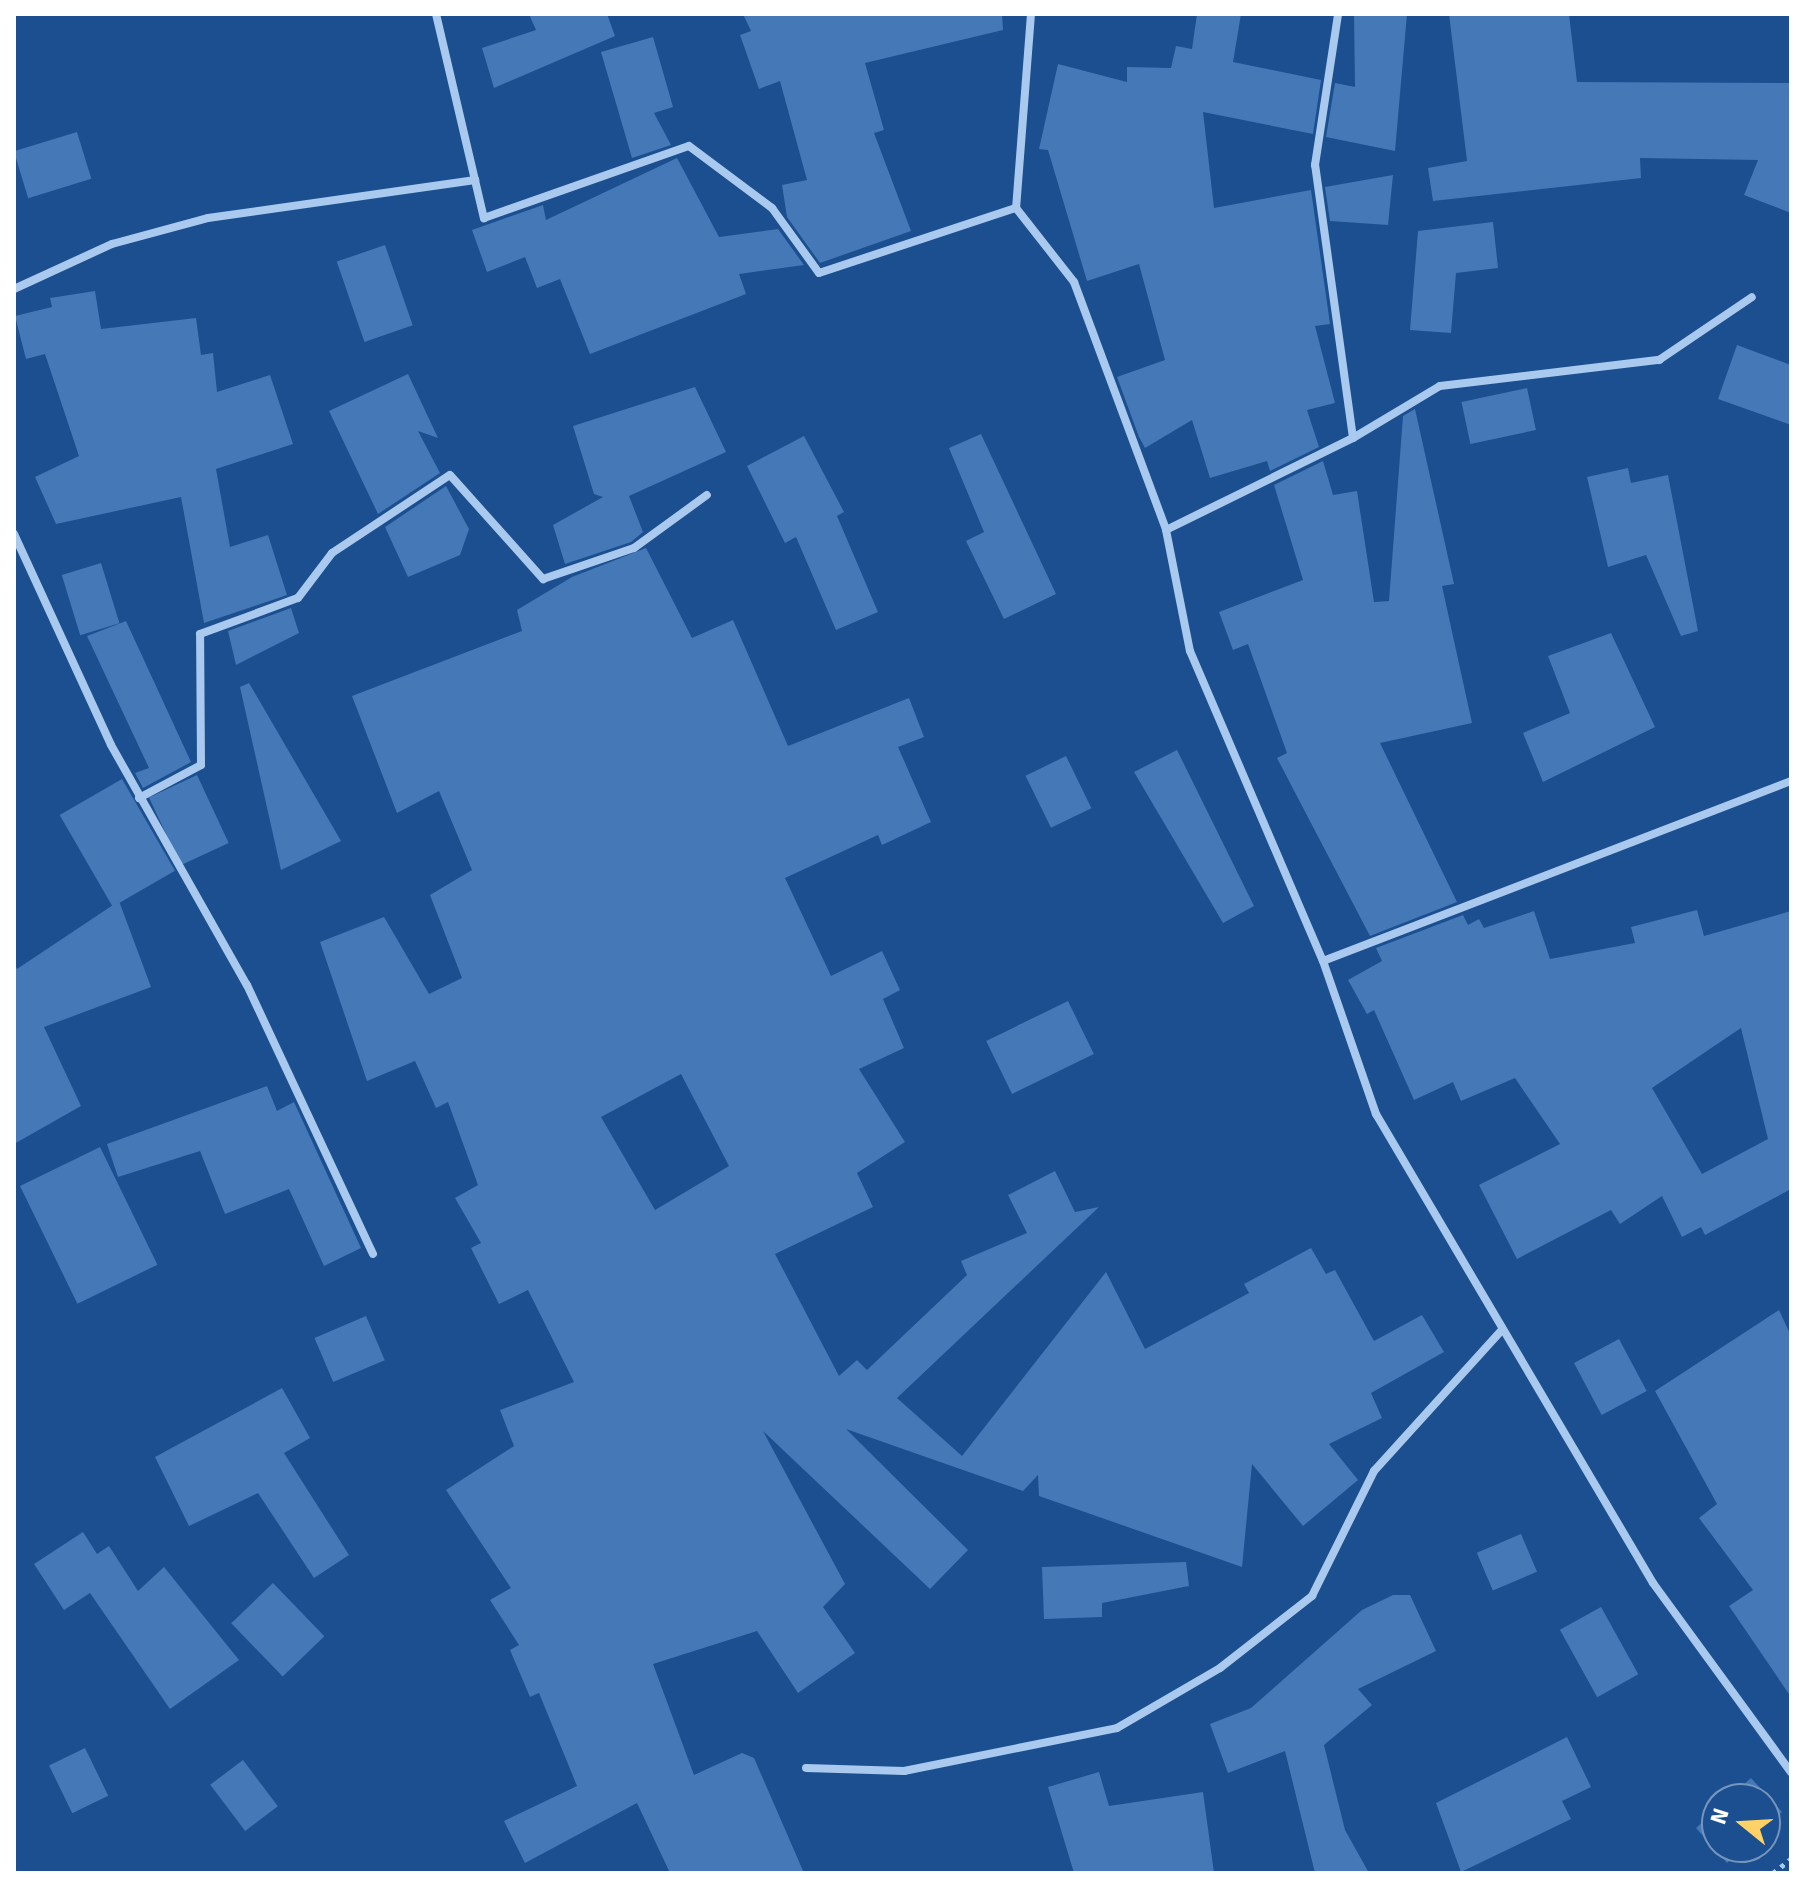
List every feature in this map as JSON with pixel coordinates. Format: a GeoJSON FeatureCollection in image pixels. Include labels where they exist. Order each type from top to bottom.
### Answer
{"type":"FeatureCollection","features":[{"type":"Feature","properties":{"kind":"street"},"geometry":{"type":"LineString","coordinates":[[436,14],[484,218],[689,146],[772,208],[819,273],[1016,208]]}},
{"type":"Feature","properties":{"kind":"street"},"geometry":{"type":"LineString","coordinates":[[1031,14],[1016,208],[1074,282],[1166,530],[1190,651],[1323,961],[1376,1114],[1653,1583],[1791,1772]]}},
{"type":"Feature","properties":{"kind":"street"},"geometry":{"type":"LineString","coordinates":[[1338,14],[1315,165],[1353,438]]}},
{"type":"Feature","properties":{"kind":"street"},"geometry":{"type":"LineString","coordinates":[[14,289],[112,244],[208,218],[475,180]]}},
{"type":"Feature","properties":{"kind":"street"},"geometry":{"type":"LineString","coordinates":[[1166,530],[1353,438],[1440,386],[1659,360],[1752,297]]}},
{"type":"Feature","properties":{"kind":"street"},"geometry":{"type":"LineString","coordinates":[[139,798],[201,765],[200,634],[298,598],[332,553],[450,475],[543,579],[634,548],[707,495]]}},
{"type":"Feature","properties":{"kind":"street"},"geometry":{"type":"LineString","coordinates":[[14,534],[139,798],[247,985],[373,1254]]}},
{"type":"Feature","properties":{"kind":"street"},"geometry":{"type":"LineString","coordinates":[[1323,961],[1791,781]]}},
{"type":"Feature","properties":{"kind":"street"},"geometry":{"type":"LineString","coordinates":[[806,1768],[904,1771],[1117,1728],[1220,1668],[1312,1596],[1374,1471],[1502,1330]]}},
{"type":"Feature","properties":{"kind":"path"},"geometry":{"type":"LineString","coordinates":[[1773,1873],[1791,1859]]}},
{"type":"Feature","properties":{"kind":"building"},"geometry":{"type":"Polygon","coordinates":[[[529,14],[607,14],[615,36],[494,88],[482,48],[536,30],[529,14]]]}},
{"type":"Feature","properties":{"kind":"building"},"geometry":{"type":"Polygon","coordinates":[[[743,14],[1002,14],[1003,30],[865,63],[884,130],[874,133],[911,231],[820,263],[787,217],[782,185],[807,180],[780,81],[759,89],[740,35],[751,31],[743,14]]]}},
{"type":"Feature","properties":{"kind":"building"},"geometry":{"type":"Polygon","coordinates":[[[1197,14],[1241,14],[1233,62],[1321,80],[1313,134],[1203,112],[1214,208],[1311,190],[1330,324],[1315,326],[1335,403],[1307,410],[1319,447],[1270,471],[1267,461],[1210,478],[1192,420],[1145,448],[1139,437],[1117,377],[1165,360],[1139,264],[1087,281],[1048,150],[1039,149],[1058,64],[1127,82],[1127,67],[1171,68],[1176,46],[1192,49],[1197,14]]]}},
{"type":"Feature","properties":{"kind":"building"},"geometry":{"type":"Polygon","coordinates":[[[1354,14],[1407,14],[1395,151],[1326,137],[1335,83],[1355,87],[1354,14]]]}},
{"type":"Feature","properties":{"kind":"building"},"geometry":{"type":"Polygon","coordinates":[[[1449,14],[1569,14],[1577,82],[1791,83],[1791,213],[1744,195],[1758,160],[1640,158],[1641,178],[1433,201],[1428,168],[1467,161],[1449,14]]]}},
{"type":"Feature","properties":{"kind":"building"},"geometry":{"type":"Polygon","coordinates":[[[653,37],[673,107],[654,113],[671,145],[632,158],[601,52],[653,37]]]}},
{"type":"Feature","properties":{"kind":"building"},"geometry":{"type":"Polygon","coordinates":[[[77,132],[91,179],[28,198],[14,151],[77,132]]]}},
{"type":"Feature","properties":{"kind":"building"},"geometry":{"type":"Polygon","coordinates":[[[677,158],[719,237],[778,229],[804,265],[739,274],[746,294],[590,354],[560,279],[537,288],[525,257],[487,272],[472,230],[543,205],[546,220],[677,158]]]}},
{"type":"Feature","properties":{"kind":"building"},"geometry":{"type":"Polygon","coordinates":[[[1393,175],[1388,225],[1330,221],[1325,187],[1393,175]]]}},
{"type":"Feature","properties":{"kind":"building"},"geometry":{"type":"Polygon","coordinates":[[[1493,222],[1498,268],[1456,273],[1451,333],[1410,330],[1418,231],[1493,222]]]}},
{"type":"Feature","properties":{"kind":"building"},"geometry":{"type":"Polygon","coordinates":[[[385,245],[413,325],[364,342],[337,262],[385,245]]]}},
{"type":"Feature","properties":{"kind":"building"},"geometry":{"type":"Polygon","coordinates":[[[95,291],[101,329],[196,318],[201,355],[213,353],[217,392],[270,375],[293,444],[216,469],[230,547],[268,535],[287,595],[204,623],[181,497],[56,524],[35,477],[79,456],[45,354],[26,359],[15,316],[52,307],[50,298],[95,291]]]}},
{"type":"Feature","properties":{"kind":"building"},"geometry":{"type":"Polygon","coordinates":[[[1737,345],[1791,365],[1791,425],[1718,399],[1737,345]]]}},
{"type":"Feature","properties":{"kind":"building"},"geometry":{"type":"Polygon","coordinates":[[[408,374],[438,438],[418,431],[440,473],[378,514],[329,411],[408,374]]]}},
{"type":"Feature","properties":{"kind":"building"},"geometry":{"type":"Polygon","coordinates":[[[695,387],[726,452],[629,496],[643,532],[631,542],[565,564],[553,525],[603,497],[594,494],[573,426],[695,387]]]}},
{"type":"Feature","properties":{"kind":"building"},"geometry":{"type":"Polygon","coordinates":[[[1527,388],[1536,430],[1470,444],[1461,402],[1527,388]]]}},
{"type":"Feature","properties":{"kind":"building"},"geometry":{"type":"Polygon","coordinates":[[[1415,409],[1454,584],[1442,586],[1472,723],[1380,743],[1457,902],[1370,936],[1277,758],[1287,753],[1248,644],[1233,650],[1219,612],[1303,580],[1274,485],[1323,461],[1333,495],[1357,491],[1374,602],[1389,601],[1403,416],[1415,409]]]}},
{"type":"Feature","properties":{"kind":"building"},"geometry":{"type":"Polygon","coordinates":[[[981,434],[1056,594],[1004,619],[966,541],[984,532],[949,448],[981,434]]]}},
{"type":"Feature","properties":{"kind":"building"},"geometry":{"type":"Polygon","coordinates":[[[804,436],[844,512],[837,516],[878,612],[836,630],[796,537],[785,543],[747,466],[804,436]]]}},
{"type":"Feature","properties":{"kind":"building"},"geometry":{"type":"Polygon","coordinates":[[[1628,468],[1631,483],[1668,475],[1698,631],[1681,636],[1646,555],[1608,567],[1587,477],[1628,468]]]}},
{"type":"Feature","properties":{"kind":"building"},"geometry":{"type":"Polygon","coordinates":[[[446,486],[469,529],[460,555],[408,577],[385,527],[446,486]]]}},
{"type":"Feature","properties":{"kind":"building"},"geometry":{"type":"Polygon","coordinates":[[[646,548],[692,638],[733,620],[788,746],[909,698],[924,737],[898,747],[931,822],[882,845],[878,835],[785,878],[831,976],[882,951],[900,990],[883,999],[904,1048],[859,1069],[905,1142],[857,1173],[873,1207],[775,1254],[839,1376],[857,1360],[867,1370],[967,1275],[961,1261],[1027,1233],[1008,1195],[1055,1171],[1075,1212],[1099,1207],[897,1398],[962,1456],[1106,1272],[1145,1349],[1249,1293],[1244,1284],[1311,1248],[1326,1274],[1335,1270],[1374,1341],[1422,1315],[1444,1352],[1371,1393],[1382,1418],[1329,1444],[1358,1480],[1303,1526],[1252,1464],[1242,1567],[1039,1496],[1038,1475],[1023,1491],[846,1429],[968,1550],[930,1589],[763,1431],[845,1584],[823,1607],[855,1653],[798,1693],[757,1631],[653,1664],[694,1775],[742,1753],[754,1758],[804,1873],[670,1873],[637,1803],[525,1863],[504,1821],[577,1786],[539,1693],[530,1697],[510,1650],[519,1645],[490,1600],[511,1588],[446,1490],[514,1446],[500,1410],[574,1382],[528,1290],[499,1304],[471,1248],[481,1243],[455,1198],[478,1185],[448,1102],[436,1108],[415,1061],[367,1081],[320,942],[384,917],[429,994],[462,978],[430,895],[472,870],[439,791],[397,813],[352,696],[522,631],[517,610],[572,577],[646,548]],[[681,1074],[601,1117],[655,1210],[729,1166],[681,1074]]]}},
{"type":"Feature","properties":{"kind":"building"},"geometry":{"type":"Polygon","coordinates":[[[101,563],[119,623],[80,635],[62,575],[101,563]]]}},
{"type":"Feature","properties":{"kind":"building"},"geometry":{"type":"Polygon","coordinates":[[[291,608],[299,633],[236,665],[228,631],[291,608]]]}},
{"type":"Feature","properties":{"kind":"building"},"geometry":{"type":"Polygon","coordinates":[[[126,621],[191,762],[143,788],[135,773],[149,768],[87,636],[126,621]]]}},
{"type":"Feature","properties":{"kind":"building"},"geometry":{"type":"Polygon","coordinates":[[[1611,633],[1655,727],[1543,782],[1523,733],[1570,713],[1548,656],[1611,633]]]}},
{"type":"Feature","properties":{"kind":"building"},"geometry":{"type":"Polygon","coordinates":[[[249,683],[341,841],[281,870],[240,687],[249,683]]]}},
{"type":"Feature","properties":{"kind":"building"},"geometry":{"type":"Polygon","coordinates":[[[1177,750],[1254,906],[1223,923],[1134,772],[1177,750]]]}},
{"type":"Feature","properties":{"kind":"building"},"geometry":{"type":"Polygon","coordinates":[[[1066,756],[1091,808],[1051,828],[1026,776],[1066,756]]]}},
{"type":"Feature","properties":{"kind":"building"},"geometry":{"type":"Polygon","coordinates":[[[197,775],[229,843],[181,865],[149,797],[197,775]]]}},
{"type":"Feature","properties":{"kind":"building"},"geometry":{"type":"Polygon","coordinates":[[[122,779],[175,871],[113,907],[60,815],[122,779]]]}},
{"type":"Feature","properties":{"kind":"building"},"geometry":{"type":"Polygon","coordinates":[[[119,901],[151,987],[44,1027],[81,1106],[14,1144],[14,962],[17,969],[119,901]]]}},
{"type":"Feature","properties":{"kind":"building"},"geometry":{"type":"Polygon","coordinates":[[[1697,910],[1704,936],[1791,911],[1791,1189],[1705,1235],[1701,1227],[1682,1237],[1662,1196],[1620,1224],[1611,1210],[1517,1259],[1479,1185],[1560,1144],[1515,1078],[1461,1101],[1453,1082],[1414,1100],[1374,1010],[1367,1014],[1348,980],[1382,961],[1376,948],[1463,915],[1468,925],[1479,919],[1484,928],[1534,911],[1550,959],[1635,943],[1631,927],[1697,910]],[[1741,1028],[1652,1088],[1702,1174],[1768,1139],[1741,1028]]]}},
{"type":"Feature","properties":{"kind":"building"},"geometry":{"type":"Polygon","coordinates":[[[1068,1001],[1094,1054],[1012,1094],[986,1041],[1068,1001]]]}},
{"type":"Feature","properties":{"kind":"building"},"geometry":{"type":"Polygon","coordinates":[[[267,1086],[277,1111],[294,1102],[361,1248],[324,1266],[289,1189],[225,1214],[200,1151],[118,1177],[107,1144],[267,1086]]]}},
{"type":"Feature","properties":{"kind":"building"},"geometry":{"type":"Polygon","coordinates":[[[100,1147],[157,1265],[77,1304],[20,1186],[100,1147]]]}},
{"type":"Feature","properties":{"kind":"building"},"geometry":{"type":"Polygon","coordinates":[[[1779,1310],[1791,1336],[1791,1697],[1729,1606],[1753,1590],[1699,1518],[1717,1504],[1655,1391],[1779,1310]]]}},
{"type":"Feature","properties":{"kind":"building"},"geometry":{"type":"Polygon","coordinates":[[[366,1316],[385,1360],[333,1382],[314,1338],[366,1316]]]}},
{"type":"Feature","properties":{"kind":"building"},"geometry":{"type":"Polygon","coordinates":[[[1619,1339],[1647,1391],[1602,1415],[1574,1363],[1619,1339]]]}},
{"type":"Feature","properties":{"kind":"building"},"geometry":{"type":"Polygon","coordinates":[[[282,1388],[310,1438],[284,1453],[349,1555],[314,1578],[258,1493],[189,1526],[155,1457],[282,1388]]]}},
{"type":"Feature","properties":{"kind":"building"},"geometry":{"type":"Polygon","coordinates":[[[83,1532],[97,1554],[109,1546],[138,1591],[164,1567],[239,1660],[170,1709],[90,1593],[64,1610],[34,1564],[83,1532]]]}},
{"type":"Feature","properties":{"kind":"building"},"geometry":{"type":"Polygon","coordinates":[[[1521,1534],[1537,1572],[1493,1590],[1477,1553],[1521,1534]]]}},
{"type":"Feature","properties":{"kind":"building"},"geometry":{"type":"Polygon","coordinates":[[[1186,1562],[1189,1586],[1102,1603],[1102,1617],[1044,1619],[1042,1567],[1186,1562]]]}},
{"type":"Feature","properties":{"kind":"building"},"geometry":{"type":"Polygon","coordinates":[[[273,1583],[324,1636],[283,1677],[231,1623],[273,1583]]]}},
{"type":"Feature","properties":{"kind":"building"},"geometry":{"type":"Polygon","coordinates":[[[1393,1595],[1410,1595],[1436,1651],[1358,1689],[1372,1705],[1324,1745],[1345,1830],[1369,1873],[1315,1873],[1285,1751],[1228,1773],[1210,1724],[1251,1708],[1362,1610],[1393,1595]]]}},
{"type":"Feature","properties":{"kind":"building"},"geometry":{"type":"Polygon","coordinates":[[[1601,1607],[1638,1674],[1597,1697],[1560,1630],[1601,1607]]]}},
{"type":"Feature","properties":{"kind":"building"},"geometry":{"type":"Polygon","coordinates":[[[1567,1737],[1591,1787],[1562,1801],[1571,1819],[1461,1872],[1436,1803],[1567,1737]]]}},
{"type":"Feature","properties":{"kind":"building"},"geometry":{"type":"Polygon","coordinates":[[[85,1748],[108,1796],[72,1813],[49,1766],[85,1748]]]}},
{"type":"Feature","properties":{"kind":"building"},"geometry":{"type":"Polygon","coordinates":[[[243,1760],[278,1806],[245,1831],[210,1785],[243,1760]]]}},
{"type":"Feature","properties":{"kind":"building"},"geometry":{"type":"Polygon","coordinates":[[[1099,1772],[1109,1806],[1203,1792],[1214,1873],[1074,1873],[1048,1787],[1099,1772]]]}}]}
